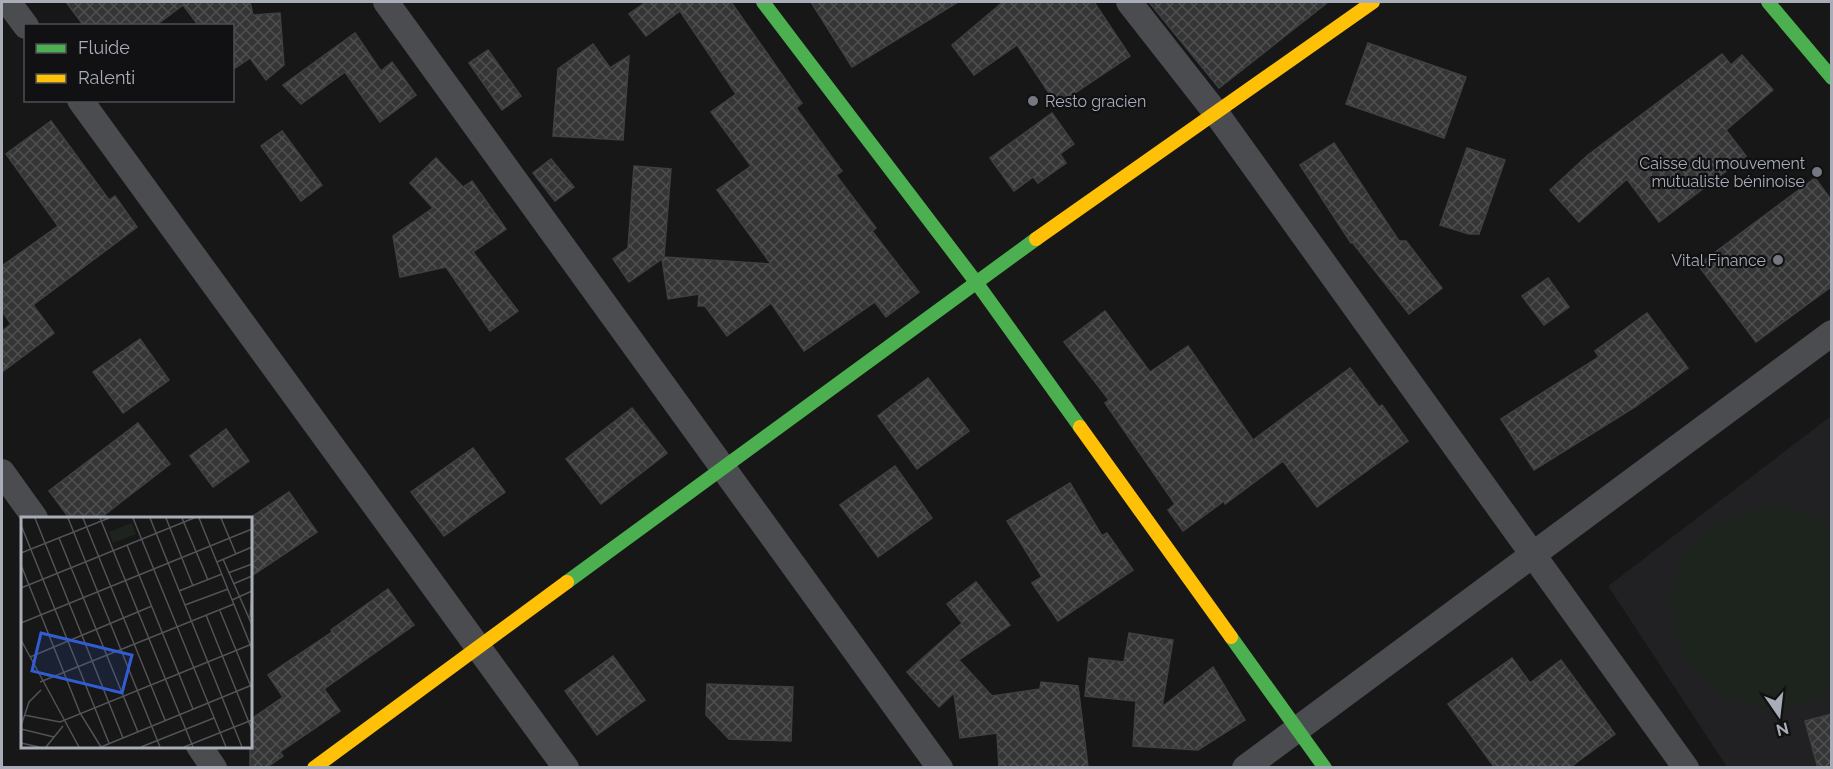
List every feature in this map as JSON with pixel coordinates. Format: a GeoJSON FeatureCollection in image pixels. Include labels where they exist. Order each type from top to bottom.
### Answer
{"type":"FeatureCollection","features":[{"type":"Feature","properties":{"kind":"main road"},"geometry":{"type":"LineString","coordinates":[[763,2],[976,282],[1325,768]]}},
{"type":"Feature","properties":{"kind":"main road"},"geometry":{"type":"LineString","coordinates":[[314,768],[976,282],[1373,2]]}},
{"type":"Feature","properties":{"kind":"main road"},"geometry":{"type":"LineString","coordinates":[[1768,2],[1832,78]]}},
{"type":"Feature","properties":{"kind":"street"},"geometry":{"type":"LineString","coordinates":[[8,2],[24,24]]}},
{"type":"Feature","properties":{"kind":"street"},"geometry":{"type":"LineString","coordinates":[[386,2],[940,768]]}},
{"type":"Feature","properties":{"kind":"street"},"geometry":{"type":"LineString","coordinates":[[1129,2],[1216,113],[1686,768]]}},
{"type":"Feature","properties":{"kind":"street"},"geometry":{"type":"LineString","coordinates":[[81,102],[566,768]]}},
{"type":"Feature","properties":{"kind":"street"},"geometry":{"type":"LineString","coordinates":[[1245,768],[1832,333]]}},
{"type":"Feature","properties":{"kind":"street"},"geometry":{"type":"LineString","coordinates":[[2,472],[34,517]]}},
{"type":"Feature","properties":{"kind":"street"},"geometry":{"type":"LineString","coordinates":[[200,748],[214,768]]}},
{"type":"Feature","properties":{"kind":"shaded area"},"geometry":{"type":"Polygon","coordinates":[[[1831,416],[1831,767],[1727,767],[1608,586],[1831,416]]]}},
{"type":"Feature","properties":{"kind":"shaded area"},"geometry":{"type":"Polygon","coordinates":[[[1775,506],[1804,512],[1831,524],[1832,692],[1777,707],[1732,698],[1697,672],[1677,635],[1672,594],[1685,554],[1719,523],[1775,506]]]}},
{"type":"Feature","properties":{"kind":"building"},"geometry":{"type":"Polygon","coordinates":[[[66,2],[250,2],[253,15],[280,13],[284,65],[266,80],[250,58],[234,69],[234,24],[197,24],[183,5],[158,24],[82,24],[66,2]]]}},
{"type":"Feature","properties":{"kind":"building"},"geometry":{"type":"Polygon","coordinates":[[[646,2],[731,2],[802,103],[796,108],[842,171],[836,175],[876,228],[872,231],[919,292],[886,317],[875,302],[804,351],[771,303],[727,336],[705,306],[698,306],[699,294],[668,299],[662,259],[629,282],[613,259],[628,248],[634,166],[671,169],[664,257],[771,264],[717,190],[751,166],[711,112],[736,94],[680,11],[646,36],[629,14],[646,2]]]}},
{"type":"Feature","properties":{"kind":"building"},"geometry":{"type":"Polygon","coordinates":[[[811,2],[958,2],[852,67],[811,2]]]}},
{"type":"Feature","properties":{"kind":"building"},"geometry":{"type":"Polygon","coordinates":[[[1003,2],[1094,2],[1130,56],[1057,105],[1017,45],[974,75],[952,45],[1003,2]]]}},
{"type":"Feature","properties":{"kind":"building"},"geometry":{"type":"Polygon","coordinates":[[[1149,2],[1328,2],[1219,88],[1149,2]]]}},
{"type":"Feature","properties":{"kind":"building"},"geometry":{"type":"Polygon","coordinates":[[[355,33],[381,71],[392,62],[416,95],[380,122],[345,72],[301,104],[283,85],[355,33]]]}},
{"type":"Feature","properties":{"kind":"building"},"geometry":{"type":"Polygon","coordinates":[[[1368,43],[1466,77],[1444,138],[1346,104],[1368,43]]]}},
{"type":"Feature","properties":{"kind":"building"},"geometry":{"type":"Polygon","coordinates":[[[593,44],[610,68],[629,56],[623,140],[553,136],[558,69],[593,44]]]}},
{"type":"Feature","properties":{"kind":"building"},"geometry":{"type":"Polygon","coordinates":[[[488,50],[521,96],[502,110],[469,63],[488,50]]]}},
{"type":"Feature","properties":{"kind":"building"},"geometry":{"type":"Polygon","coordinates":[[[1722,54],[1731,65],[1742,55],[1773,90],[1726,130],[1746,156],[1659,222],[1627,179],[1579,222],[1550,190],[1588,155],[1722,54]]]}},
{"type":"Feature","properties":{"kind":"building"},"geometry":{"type":"Polygon","coordinates":[[[1052,113],[1074,144],[1060,154],[1066,163],[1038,183],[1033,177],[1014,191],[990,158],[1052,113]]]}},
{"type":"Feature","properties":{"kind":"building"},"geometry":{"type":"Polygon","coordinates":[[[51,121],[109,200],[115,196],[137,227],[33,305],[54,333],[2,372],[2,331],[11,324],[2,311],[2,266],[58,226],[6,154],[51,121]]]}},
{"type":"Feature","properties":{"kind":"building"},"geometry":{"type":"Polygon","coordinates":[[[282,131],[322,185],[301,201],[261,146],[282,131]]]}},
{"type":"Feature","properties":{"kind":"building"},"geometry":{"type":"Polygon","coordinates":[[[1334,143],[1399,241],[1406,241],[1442,288],[1409,314],[1351,243],[1300,165],[1334,143]]]}},
{"type":"Feature","properties":{"kind":"building"},"geometry":{"type":"Polygon","coordinates":[[[1467,148],[1505,160],[1479,234],[1469,234],[1440,225],[1467,148]]]}},
{"type":"Feature","properties":{"kind":"building"},"geometry":{"type":"Polygon","coordinates":[[[436,158],[463,187],[472,181],[506,229],[473,252],[518,311],[490,331],[446,267],[400,277],[393,236],[433,208],[410,183],[436,158]]]}},
{"type":"Feature","properties":{"kind":"building"},"geometry":{"type":"Polygon","coordinates":[[[551,159],[574,187],[555,201],[533,173],[551,159]]]}},
{"type":"Feature","properties":{"kind":"building"},"geometry":{"type":"Polygon","coordinates":[[[1815,178],[1832,201],[1832,286],[1756,342],[1698,265],[1815,178]]]}},
{"type":"Feature","properties":{"kind":"building"},"geometry":{"type":"Polygon","coordinates":[[[1548,278],[1569,307],[1544,325],[1522,296],[1548,278]]]}},
{"type":"Feature","properties":{"kind":"building"},"geometry":{"type":"Polygon","coordinates":[[[1105,311],[1150,372],[1188,346],[1253,440],[1350,368],[1379,407],[1382,405],[1408,441],[1317,507],[1283,461],[1225,504],[1224,501],[1183,531],[1168,510],[1175,504],[1105,403],[1109,400],[1064,342],[1105,311]]]}},
{"type":"Feature","properties":{"kind":"building"},"geometry":{"type":"Polygon","coordinates":[[[1647,313],[1688,368],[1635,407],[1534,470],[1501,419],[1599,357],[1595,351],[1647,313]]]}},
{"type":"Feature","properties":{"kind":"building"},"geometry":{"type":"Polygon","coordinates":[[[140,339],[169,380],[123,413],[93,372],[140,339]]]}},
{"type":"Feature","properties":{"kind":"building"},"geometry":{"type":"Polygon","coordinates":[[[928,378],[969,431],[917,469],[878,416],[928,378]]]}},
{"type":"Feature","properties":{"kind":"building"},"geometry":{"type":"Polygon","coordinates":[[[632,408],[667,453],[601,504],[566,459],[632,408]]]}},
{"type":"Feature","properties":{"kind":"building"},"geometry":{"type":"Polygon","coordinates":[[[138,423],[170,464],[102,517],[68,517],[49,491],[138,423]]]}},
{"type":"Feature","properties":{"kind":"building"},"geometry":{"type":"Polygon","coordinates":[[[226,429],[249,461],[213,487],[190,456],[226,429]]]}},
{"type":"Feature","properties":{"kind":"building"},"geometry":{"type":"Polygon","coordinates":[[[473,448],[505,492],[444,536],[411,492],[473,448]]]}},
{"type":"Feature","properties":{"kind":"building"},"geometry":{"type":"Polygon","coordinates":[[[895,466],[932,518],[878,557],[840,505],[895,466]]]}},
{"type":"Feature","properties":{"kind":"building"},"geometry":{"type":"Polygon","coordinates":[[[1070,483],[1102,536],[1107,533],[1133,570],[1058,621],[1032,583],[1042,577],[1007,521],[1070,483]]]}},
{"type":"Feature","properties":{"kind":"building"},"geometry":{"type":"Polygon","coordinates":[[[289,492],[317,532],[252,576],[252,517],[289,492]]]}},
{"type":"Feature","properties":{"kind":"building"},"geometry":{"type":"Polygon","coordinates":[[[976,582],[1010,625],[959,660],[992,696],[1040,689],[1041,682],[1078,686],[1088,767],[999,768],[997,733],[960,738],[954,693],[939,707],[907,672],[962,623],[947,604],[976,582]]]}},
{"type":"Feature","properties":{"kind":"building"},"geometry":{"type":"Polygon","coordinates":[[[388,589],[414,625],[324,689],[340,711],[280,752],[283,756],[266,768],[250,768],[252,719],[283,697],[268,675],[332,632],[331,630],[388,589]]]}},
{"type":"Feature","properties":{"kind":"building"},"geometry":{"type":"Polygon","coordinates":[[[1129,633],[1173,640],[1162,707],[1213,667],[1245,720],[1198,750],[1133,746],[1136,701],[1085,696],[1089,658],[1124,662],[1129,633]]]}},
{"type":"Feature","properties":{"kind":"building"},"geometry":{"type":"Polygon","coordinates":[[[613,656],[645,700],[597,735],[565,691],[613,656]]]}},
{"type":"Feature","properties":{"kind":"building"},"geometry":{"type":"Polygon","coordinates":[[[1512,658],[1530,683],[1561,660],[1615,734],[1569,768],[1495,768],[1448,704],[1512,658]]]}},
{"type":"Feature","properties":{"kind":"building"},"geometry":{"type":"Polygon","coordinates":[[[707,684],[793,687],[791,741],[729,739],[706,715],[707,684]]]}},
{"type":"Feature","properties":{"kind":"building"},"geometry":{"type":"Polygon","coordinates":[[[1832,714],[1832,768],[1818,768],[1805,721],[1832,714]]]}},
{"type":"Feature","properties":{"kind":"traffic: fast"},"geometry":{"type":"LineString","coordinates":[[763,2],[976,282],[1080,427]]}},
{"type":"Feature","properties":{"kind":"traffic: fast"},"geometry":{"type":"LineString","coordinates":[[1768,2],[1832,78]]}},
{"type":"Feature","properties":{"kind":"traffic: fast"},"geometry":{"type":"LineString","coordinates":[[567,582],[1036,239]]}},
{"type":"Feature","properties":{"kind":"traffic: fast"},"geometry":{"type":"LineString","coordinates":[[1231,637],[1325,768]]}},
{"type":"Feature","properties":{"kind":"traffic: slow"},"geometry":{"type":"LineString","coordinates":[[1036,239],[1373,2]]}},
{"type":"Feature","properties":{"kind":"traffic: slow"},"geometry":{"type":"LineString","coordinates":[[1080,427],[1231,637]]}},
{"type":"Feature","properties":{"kind":"traffic: slow"},"geometry":{"type":"LineString","coordinates":[[314,768],[567,582]]}},
{"type":"Feature","properties":{"kind":"place","name":"Resto gracien"},"geometry":{"type":"Point","coordinates":[1033,101]}},
{"type":"Feature","properties":{"kind":"place","name":"Caisse du mouvement mutualiste béninoise"},"geometry":{"type":"Point","coordinates":[1817,172]}},
{"type":"Feature","properties":{"kind":"place","name":"Vital Finance"},"geometry":{"type":"Point","coordinates":[1778,260]}}]}
